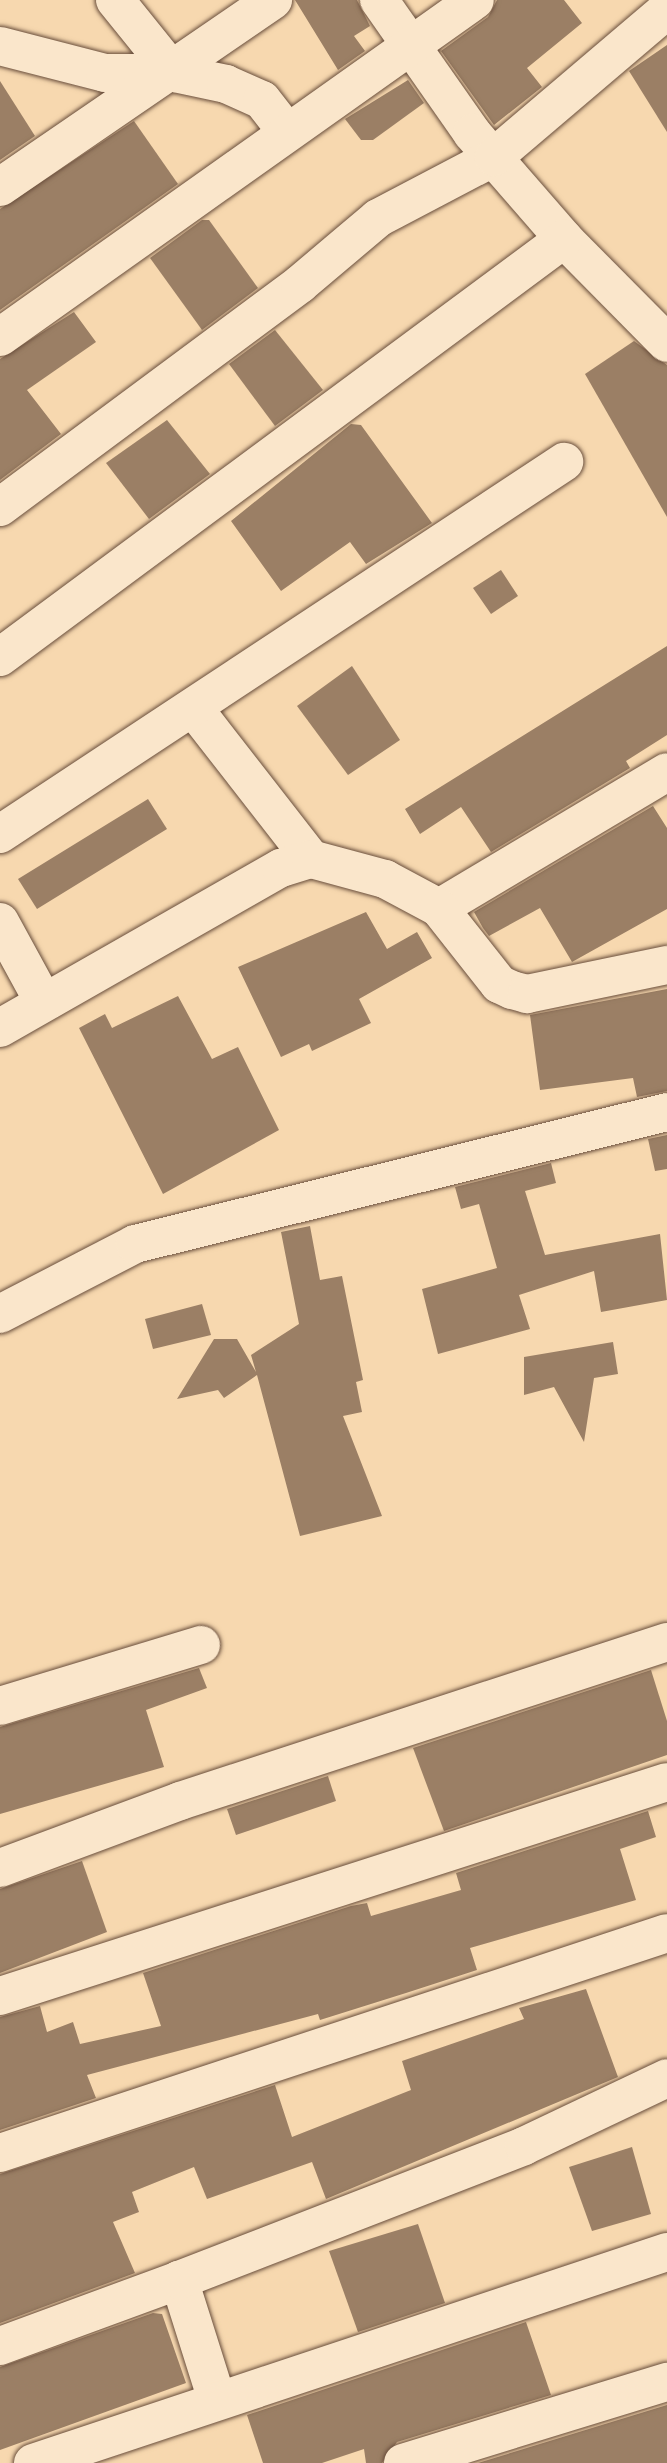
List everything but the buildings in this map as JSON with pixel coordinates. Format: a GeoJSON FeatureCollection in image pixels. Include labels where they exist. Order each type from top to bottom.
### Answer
{"type":"FeatureCollection","features":[{"type":"Feature","properties":{"kind":"street"},"geometry":{"type":"LineString","coordinates":[[114,0],[174,73]]}},
{"type":"Feature","properties":{"kind":"street"},"geometry":{"type":"LineString","coordinates":[[0,187],[174,73],[273,0]]}},
{"type":"Feature","properties":{"kind":"street"},"geometry":{"type":"LineString","coordinates":[[379,0],[409,46],[494,157],[564,239],[667,343]]}},
{"type":"Feature","properties":{"kind":"street"},"geometry":{"type":"LineString","coordinates":[[0,337],[286,131],[475,0]]}},
{"type":"Feature","properties":{"kind":"street"},"geometry":{"type":"LineString","coordinates":[[0,508],[300,284],[378,218],[494,157],[667,10]]}},
{"type":"Feature","properties":{"kind":"street"},"geometry":{"type":"LineString","coordinates":[[0,46],[105,73],[174,73],[226,84],[262,100],[286,131]]}},
{"type":"Feature","properties":{"kind":"street"},"geometry":{"type":"LineString","coordinates":[[0,657],[564,239]]}},
{"type":"Feature","properties":{"kind":"street"},"geometry":{"type":"LineString","coordinates":[[0,834],[195,710],[564,461]]}},
{"type":"Feature","properties":{"kind":"street"},"geometry":{"type":"LineString","coordinates":[[195,710],[311,859]]}},
{"type":"Feature","properties":{"kind":"street"},"geometry":{"type":"LineString","coordinates":[[439,908],[667,772]]}},
{"type":"Feature","properties":{"kind":"street"},"geometry":{"type":"LineString","coordinates":[[0,1028],[42,999],[281,868],[311,859],[385,879],[439,908],[499,984],[527,994],[667,965]]}},
{"type":"Feature","properties":{"kind":"street"},"geometry":{"type":"LineString","coordinates":[[0,922],[42,999]]}},
{"type":"Feature","properties":{"kind":"street"},"geometry":{"type":"LineString","coordinates":[[0,1314],[135,1244],[667,1112]]}},
{"type":"Feature","properties":{"kind":"street"},"geometry":{"type":"LineString","coordinates":[[0,1868],[180,1801],[667,1642]]}},
{"type":"Feature","properties":{"kind":"street"},"geometry":{"type":"LineString","coordinates":[[0,1706],[201,1645]]}},
{"type":"Feature","properties":{"kind":"street"},"geometry":{"type":"LineString","coordinates":[[0,1996],[667,1782]]}},
{"type":"Feature","properties":{"kind":"street"},"geometry":{"type":"LineString","coordinates":[[0,2153],[667,1933]]}},
{"type":"Feature","properties":{"kind":"street"},"geometry":{"type":"LineString","coordinates":[[0,2346],[180,2280],[524,2146],[667,2078]]}},
{"type":"Feature","properties":{"kind":"street"},"geometry":{"type":"LineString","coordinates":[[33,2463],[216,2398],[667,2252]]}},
{"type":"Feature","properties":{"kind":"street"},"geometry":{"type":"LineString","coordinates":[[180,2280],[216,2398]]}},
{"type":"Feature","properties":{"kind":"street"},"geometry":{"type":"LineString","coordinates":[[402,2463],[667,2382]]}},
{"type":"Feature","properties":{"kind":"street"},"geometry":{"type":"LineString","coordinates":[[99,2463],[132,2429]]}}]}
